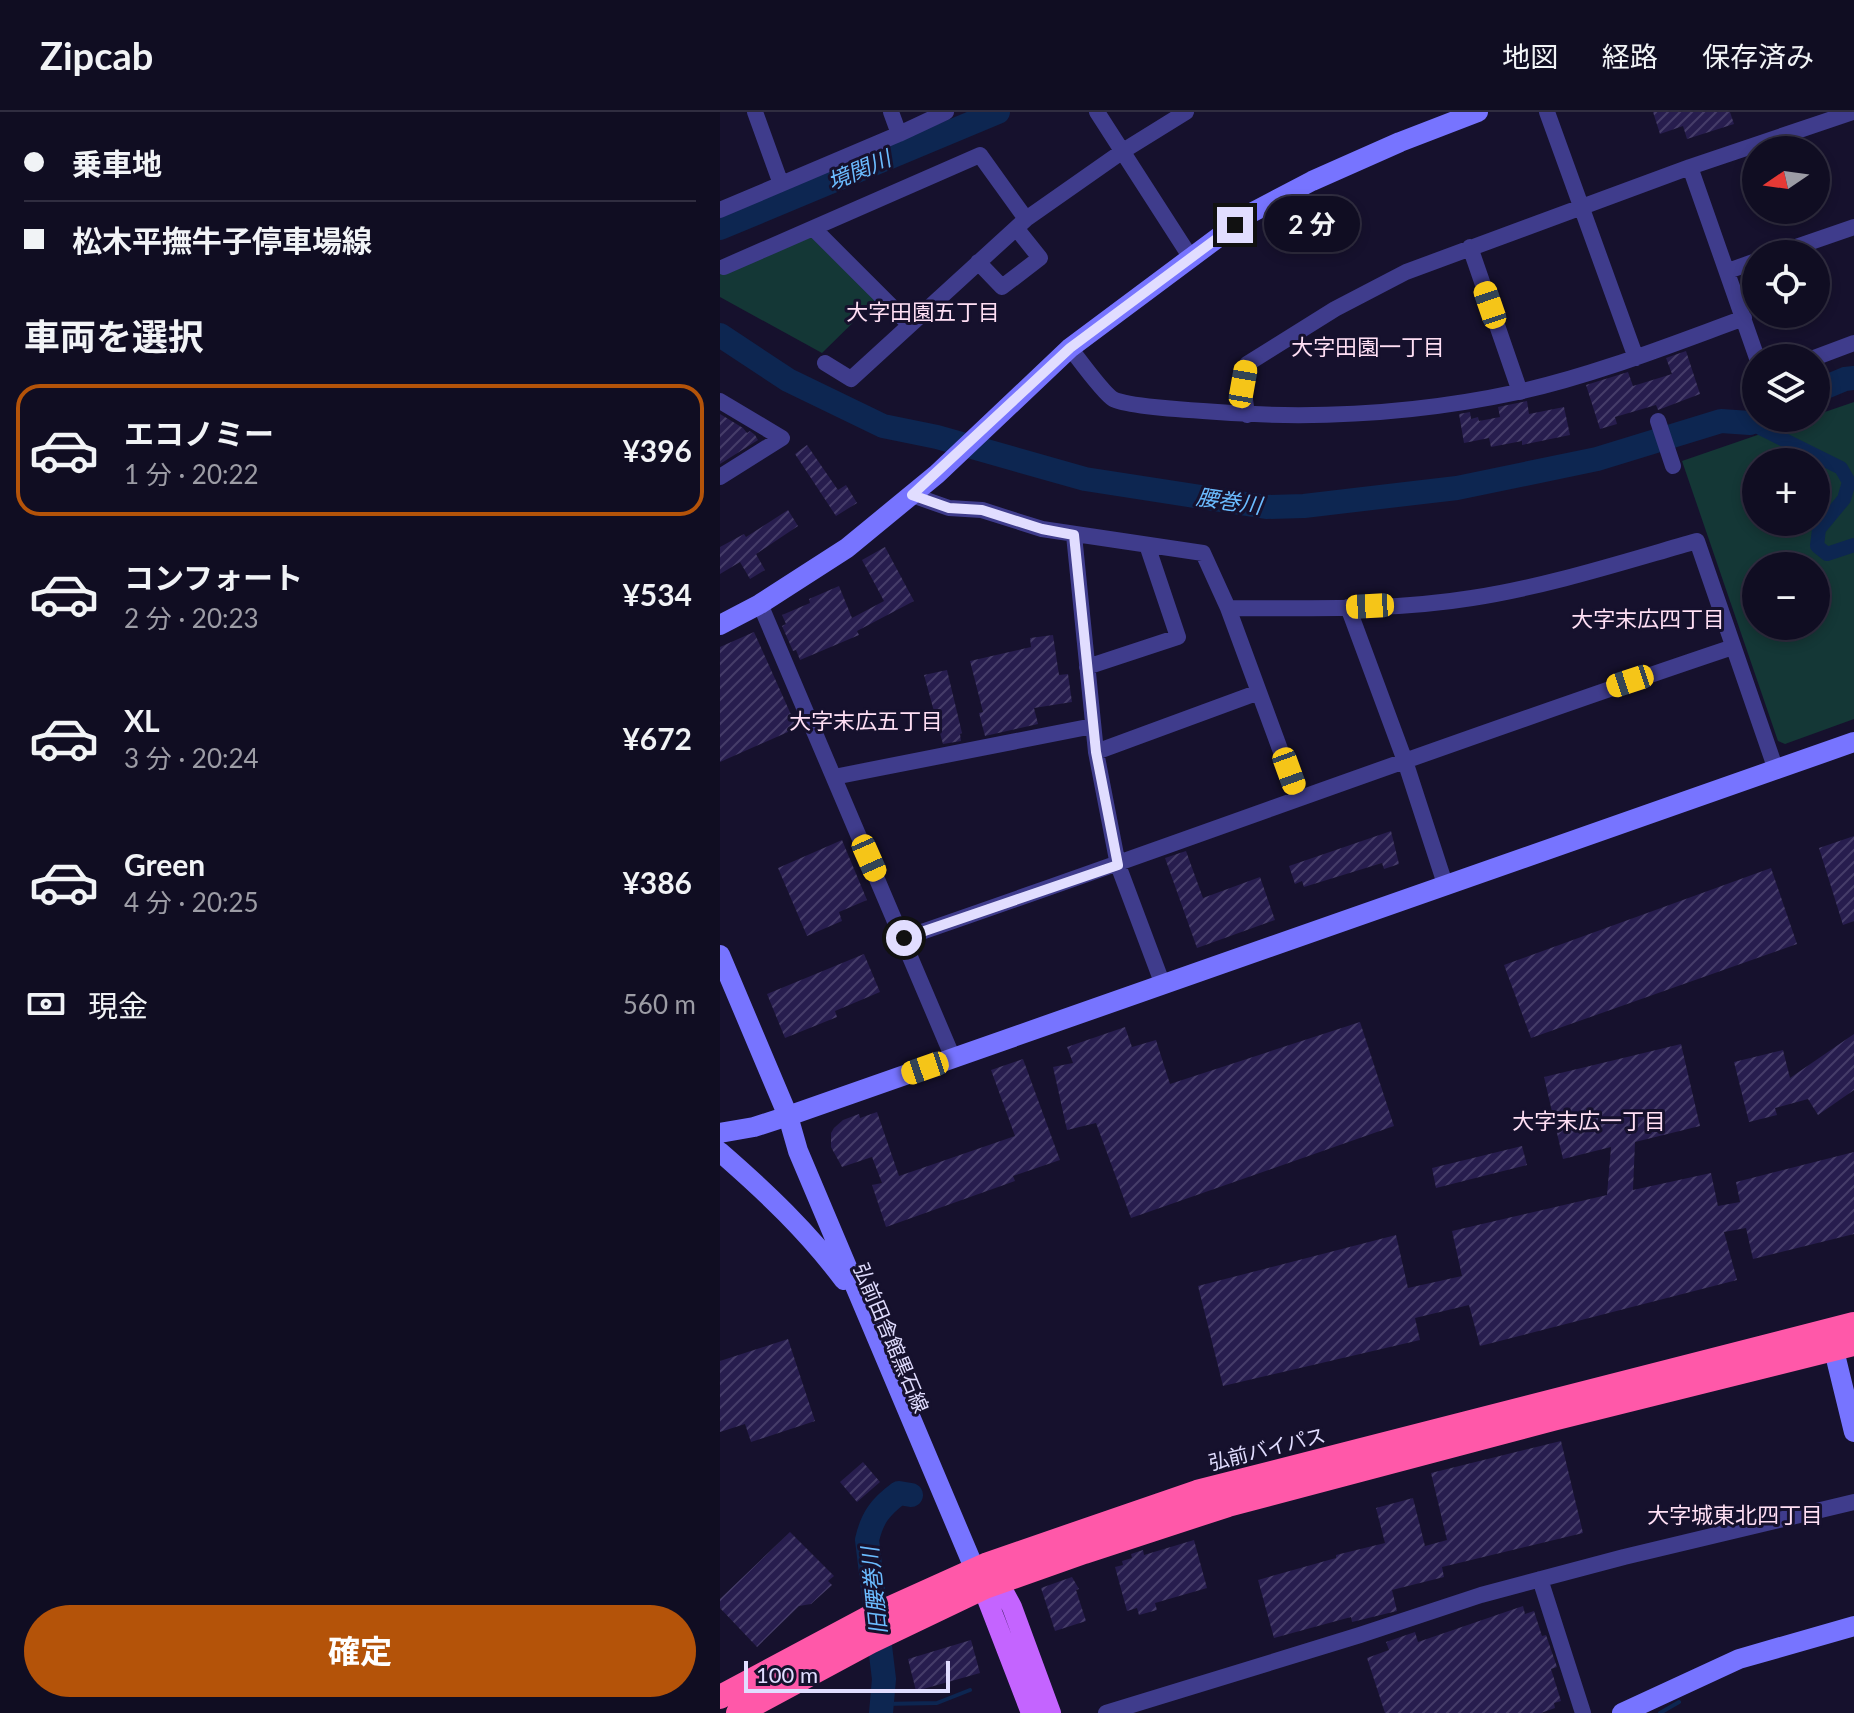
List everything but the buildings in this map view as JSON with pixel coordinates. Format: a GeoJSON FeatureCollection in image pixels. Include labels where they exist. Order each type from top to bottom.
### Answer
{"type":"FeatureCollection","features":[{"type":"Feature","properties":{"kind":"highway"},"geometry":{"type":"LineString","coordinates":[[720,1697],[987,1575],[1228,1505],[1839,1341],[1854,1324]]}},
{"type":"Feature","properties":{"kind":"highway"},"geometry":{"type":"LineString","coordinates":[[738,1713],[868,1631]]}},
{"type":"Feature","properties":{"kind":"main road"},"geometry":{"type":"LineString","coordinates":[[721,624],[760,604],[847,548],[937,474],[1070,348],[1251,213],[1312,181],[1478,112]]}},
{"type":"Feature","properties":{"kind":"main road"},"geometry":{"type":"LineString","coordinates":[[720,1133],[745,1130],[788,1116],[1854,742]]}},
{"type":"Feature","properties":{"kind":"main road"},"geometry":{"type":"LineString","coordinates":[[720,955],[788,1116]]}},
{"type":"Feature","properties":{"kind":"main road","name":"弘前田舎館黒石線"},"geometry":{"type":"LineString","coordinates":[[788,1116],[798,1151],[864,1306],[987,1575]]}},
{"type":"Feature","properties":{"kind":"main road","name":"弘前田舎館黒石線"},"geometry":{"type":"LineString","coordinates":[[788,1116],[809,1147],[987,1575]]}},
{"type":"Feature","properties":{"kind":"main road","name":"弘前田舎館黒石線"},"geometry":{"type":"LineString","coordinates":[[720,1152],[815,1241],[864,1306]]}},
{"type":"Feature","properties":{"kind":"main road"},"geometry":{"type":"LineString","coordinates":[[1839,1341],[1854,1432]]}},
{"type":"Feature","properties":{"kind":"main road"},"geometry":{"type":"LineString","coordinates":[[987,1575],[1031,1713]]}},
{"type":"Feature","properties":{"kind":"main road"},"geometry":{"type":"LineString","coordinates":[[987,1575],[1012,1607],[1051,1713]]}},
{"type":"Feature","properties":{"kind":"main road"},"geometry":{"type":"LineString","coordinates":[[1622,1713],[1739,1659],[1854,1626]]}},
{"type":"Feature","properties":{"kind":"street"},"geometry":{"type":"LineString","coordinates":[[755,112],[781,184]]}},
{"type":"Feature","properties":{"kind":"street"},"geometry":{"type":"LineString","coordinates":[[891,112],[899,134]]}},
{"type":"Feature","properties":{"kind":"street"},"geometry":{"type":"LineString","coordinates":[[720,210],[946,112]]}},
{"type":"Feature","properties":{"kind":"street"},"geometry":{"type":"LineString","coordinates":[[1097,112],[1191,258]]}},
{"type":"Feature","properties":{"kind":"street"},"geometry":{"type":"LineString","coordinates":[[825,363],[851,379],[1021,224],[1123,151],[1186,112]]}},
{"type":"Feature","properties":{"kind":"street"},"geometry":{"type":"LineString","coordinates":[[1547,112],[1636,358]]}},
{"type":"Feature","properties":{"kind":"street"},"geometry":{"type":"LineString","coordinates":[[1247,415],[1243,384],[1247,364],[1335,309],[1406,272],[1690,167],[1853,112]]}},
{"type":"Feature","properties":{"kind":"street"},"geometry":{"type":"LineString","coordinates":[[724,267],[980,155],[1040,258],[1002,287],[978,262]]}},
{"type":"Feature","properties":{"kind":"street"},"geometry":{"type":"LineString","coordinates":[[1690,167],[1742,312]]}},
{"type":"Feature","properties":{"kind":"street"},"geometry":{"type":"LineString","coordinates":[[1816,240],[1854,227]]}},
{"type":"Feature","properties":{"kind":"street"},"geometry":{"type":"LineString","coordinates":[[814,229],[909,324]]}},
{"type":"Feature","properties":{"kind":"street"},"geometry":{"type":"LineString","coordinates":[[1470,247],[1520,392]]}},
{"type":"Feature","properties":{"kind":"street"},"geometry":{"type":"LineString","coordinates":[[1728,271],[1742,266]]}},
{"type":"Feature","properties":{"kind":"street"},"geometry":{"type":"LineString","coordinates":[[1070,348],[1113,399],[1164,408],[1247,415],[1361,413],[1439,406],[1520,392],[1636,358],[1742,319]]}},
{"type":"Feature","properties":{"kind":"street"},"geometry":{"type":"LineString","coordinates":[[1830,352],[1854,343]]}},
{"type":"Feature","properties":{"kind":"street"},"geometry":{"type":"LineString","coordinates":[[720,401],[782,438],[720,477]]}},
{"type":"Feature","properties":{"kind":"street"},"geometry":{"type":"LineString","coordinates":[[1658,421],[1673,466]]}},
{"type":"Feature","properties":{"kind":"street"},"geometry":{"type":"LineString","coordinates":[[912,495],[949,508],[982,510],[1042,529],[1203,553],[1228,608],[1298,798]]}},
{"type":"Feature","properties":{"kind":"street"},"geometry":{"type":"LineString","coordinates":[[1074,535],[1096,752],[1118,865],[1163,985]]}},
{"type":"Feature","properties":{"kind":"street"},"geometry":{"type":"LineString","coordinates":[[1228,608],[1348,607],[1472,599],[1560,581],[1697,541],[1776,770]]}},
{"type":"Feature","properties":{"kind":"street"},"geometry":{"type":"LineString","coordinates":[[1087,667],[1178,637],[1147,545]]}},
{"type":"Feature","properties":{"kind":"street"},"geometry":{"type":"LineString","coordinates":[[760,604],[953,1058]]}},
{"type":"Feature","properties":{"kind":"street"},"geometry":{"type":"LineString","coordinates":[[1348,607],[1405,761],[1446,887]]}},
{"type":"Feature","properties":{"kind":"street"},"geometry":{"type":"LineString","coordinates":[[904,938],[1733,647]]}},
{"type":"Feature","properties":{"kind":"street"},"geometry":{"type":"LineString","coordinates":[[1096,752],[1259,692]]}},
{"type":"Feature","properties":{"kind":"street"},"geometry":{"type":"LineString","coordinates":[[834,777],[1093,726]]}},
{"type":"Feature","properties":{"kind":"street"},"geometry":{"type":"LineString","coordinates":[[1106,1713],[1481,1595],[1854,1502]]}},
{"type":"Feature","properties":{"kind":"street"},"geometry":{"type":"LineString","coordinates":[[1540,1579],[1583,1713]]}},
{"type":"Feature","properties":{"kind":"green space"},"geometry":{"type":"Polygon","coordinates":[[[811,237],[876,300],[822,353],[720,297],[720,273],[811,237]]]}},
{"type":"Feature","properties":{"kind":"green space"},"geometry":{"type":"Polygon","coordinates":[[[1854,402],[1854,719],[1785,744],[1778,741],[1743,640],[1830,640],[1830,552],[1742,552],[1742,636],[1682,461],[1766,432],[1830,432],[1830,410],[1854,402]]]}},
{"type":"Feature","properties":{"kind":"waterway","name":"境関川"},"geometry":{"type":"LineString","coordinates":[[720,228],[998,112]]}},
{"type":"Feature","properties":{"kind":"waterway","name":"腰巻川"},"geometry":{"type":"LineString","coordinates":[[720,335],[788,380],[883,426],[937,437],[1085,479],[1266,507],[1304,506],[1457,488],[1597,459],[1721,421],[1742,422]]}},
{"type":"Feature","properties":{"kind":"waterway","name":"腰巻川"},"geometry":{"type":"LineString","coordinates":[[1830,385],[1854,378]]}},
{"type":"Feature","properties":{"kind":"waterway"},"geometry":{"type":"LineString","coordinates":[[1768,432],[1841,468],[1849,482],[1844,499],[1819,529],[1817,546],[1827,554],[1854,545]]}},
{"type":"Feature","properties":{"kind":"waterway","name":"旧腰巻川"},"geometry":{"type":"LineString","coordinates":[[881,1713],[884,1679],[867,1540],[874,1519],[887,1503],[899,1493],[911,1495]]}},
{"type":"Feature","properties":{"kind":"waterway"},"geometry":{"type":"LineString","coordinates":[[881,1704],[937,1703],[970,1690]]}},
{"type":"Feature","properties":{"kind":"waterway"},"geometry":{"type":"LineString","coordinates":[[1660,1713],[1679,1702]]}},
{"type":"Feature","properties":{"kind":"district","name":"大字田園五丁目"},"geometry":{"type":"Point","coordinates":[923,312]}},
{"type":"Feature","properties":{"kind":"district","name":"大字田園一丁目"},"geometry":{"type":"Point","coordinates":[1368,347]}},
{"type":"Feature","properties":{"kind":"district","name":"大字末広四丁目"},"geometry":{"type":"Point","coordinates":[1648,619]}},
{"type":"Feature","properties":{"kind":"district","name":"大字末広五丁目"},"geometry":{"type":"Point","coordinates":[866,721]}},
{"type":"Feature","properties":{"kind":"district","name":"大字末広一丁目"},"geometry":{"type":"Point","coordinates":[1589,1121]}},
{"type":"Feature","properties":{"kind":"district","name":"大字城東北四丁目"},"geometry":{"type":"Point","coordinates":[1735,1515]}},
{"type":"Feature","properties":{"kind":"route"},"geometry":{"type":"LineString","coordinates":[[904,938],[1118,865],[1096,752],[1074,535],[1042,529],[982,510],[949,508],[912,495],[1070,348],[1235,225]]}}]}
